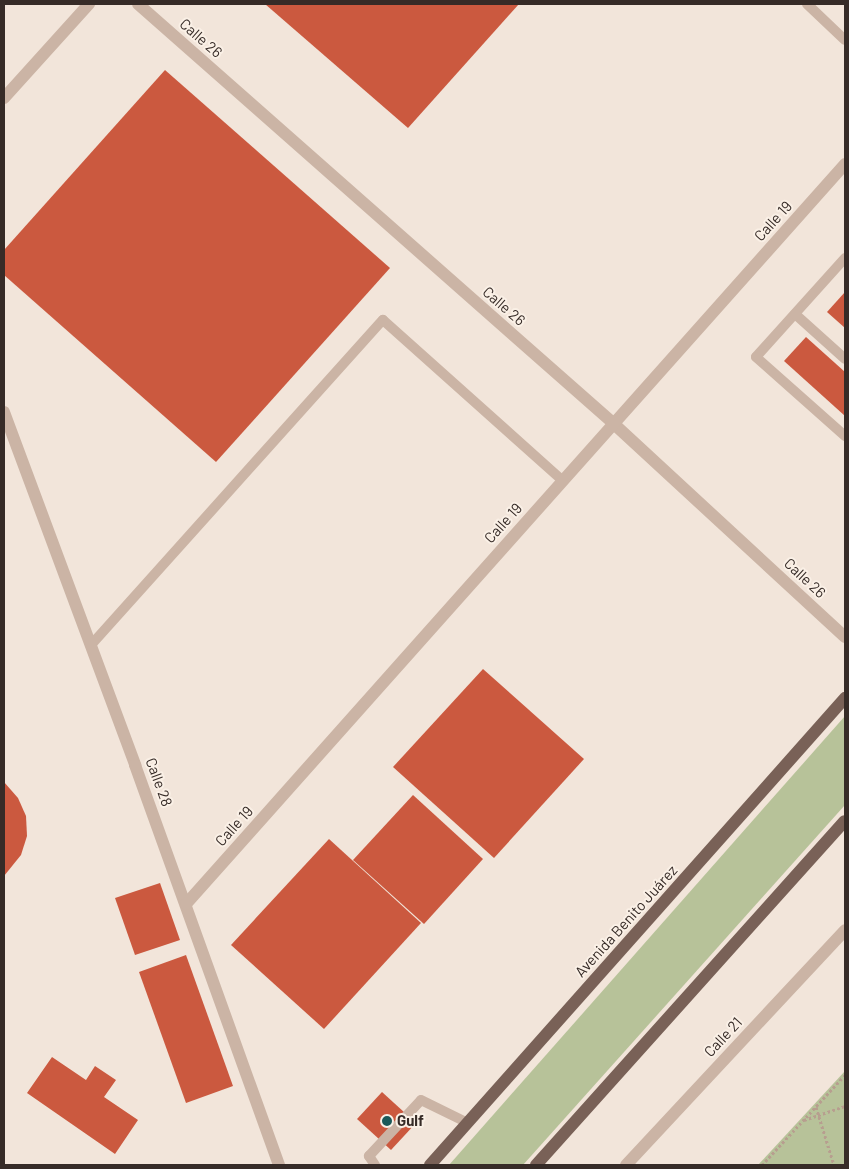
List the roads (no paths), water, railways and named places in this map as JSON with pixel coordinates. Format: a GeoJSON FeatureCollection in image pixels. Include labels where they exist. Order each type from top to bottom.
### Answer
{"type":"FeatureCollection","features":[{"type":"Feature","properties":{"kind":"main road","name":"Avenida Benito Juárez"},"geometry":{"type":"LineString","coordinates":[[430,1165],[845,698]]}},
{"type":"Feature","properties":{"kind":"main road"},"geometry":{"type":"LineString","coordinates":[[536,1165],[845,821]]}},
{"type":"Feature","properties":{"kind":"street"},"geometry":{"type":"LineString","coordinates":[[4,98],[88,4]]}},
{"type":"Feature","properties":{"kind":"street","name":"Calle 26"},"geometry":{"type":"LineString","coordinates":[[138,4],[614,424],[845,637]]}},
{"type":"Feature","properties":{"kind":"street","name":"Calle 19"},"geometry":{"type":"LineString","coordinates":[[186,904],[845,164]]}},
{"type":"Feature","properties":{"kind":"street","name":"Calle 28"},"geometry":{"type":"LineString","coordinates":[[4,412],[186,904],[279,1165]]}},
{"type":"Feature","properties":{"kind":"street","name":"Calle 21"},"geometry":{"type":"LineString","coordinates":[[627,1165],[845,930]]}},
{"type":"Feature","properties":{"kind":"lane"},"geometry":{"type":"LineString","coordinates":[[807,4],[845,40]]}},
{"type":"Feature","properties":{"kind":"lane"},"geometry":{"type":"LineString","coordinates":[[845,258],[756,356],[845,436]]}},
{"type":"Feature","properties":{"kind":"lane"},"geometry":{"type":"LineString","coordinates":[[795,314],[845,359]]}},
{"type":"Feature","properties":{"kind":"lane"},"geometry":{"type":"LineString","coordinates":[[91,645],[383,320],[563,481]]}},
{"type":"Feature","properties":{"kind":"lane"},"geometry":{"type":"LineString","coordinates":[[375,1165],[369,1156],[421,1100],[468,1123]]}},
{"type":"Feature","properties":{"kind":"place","name":"Gulf"},"geometry":{"type":"Point","coordinates":[387,1121]}}]}
